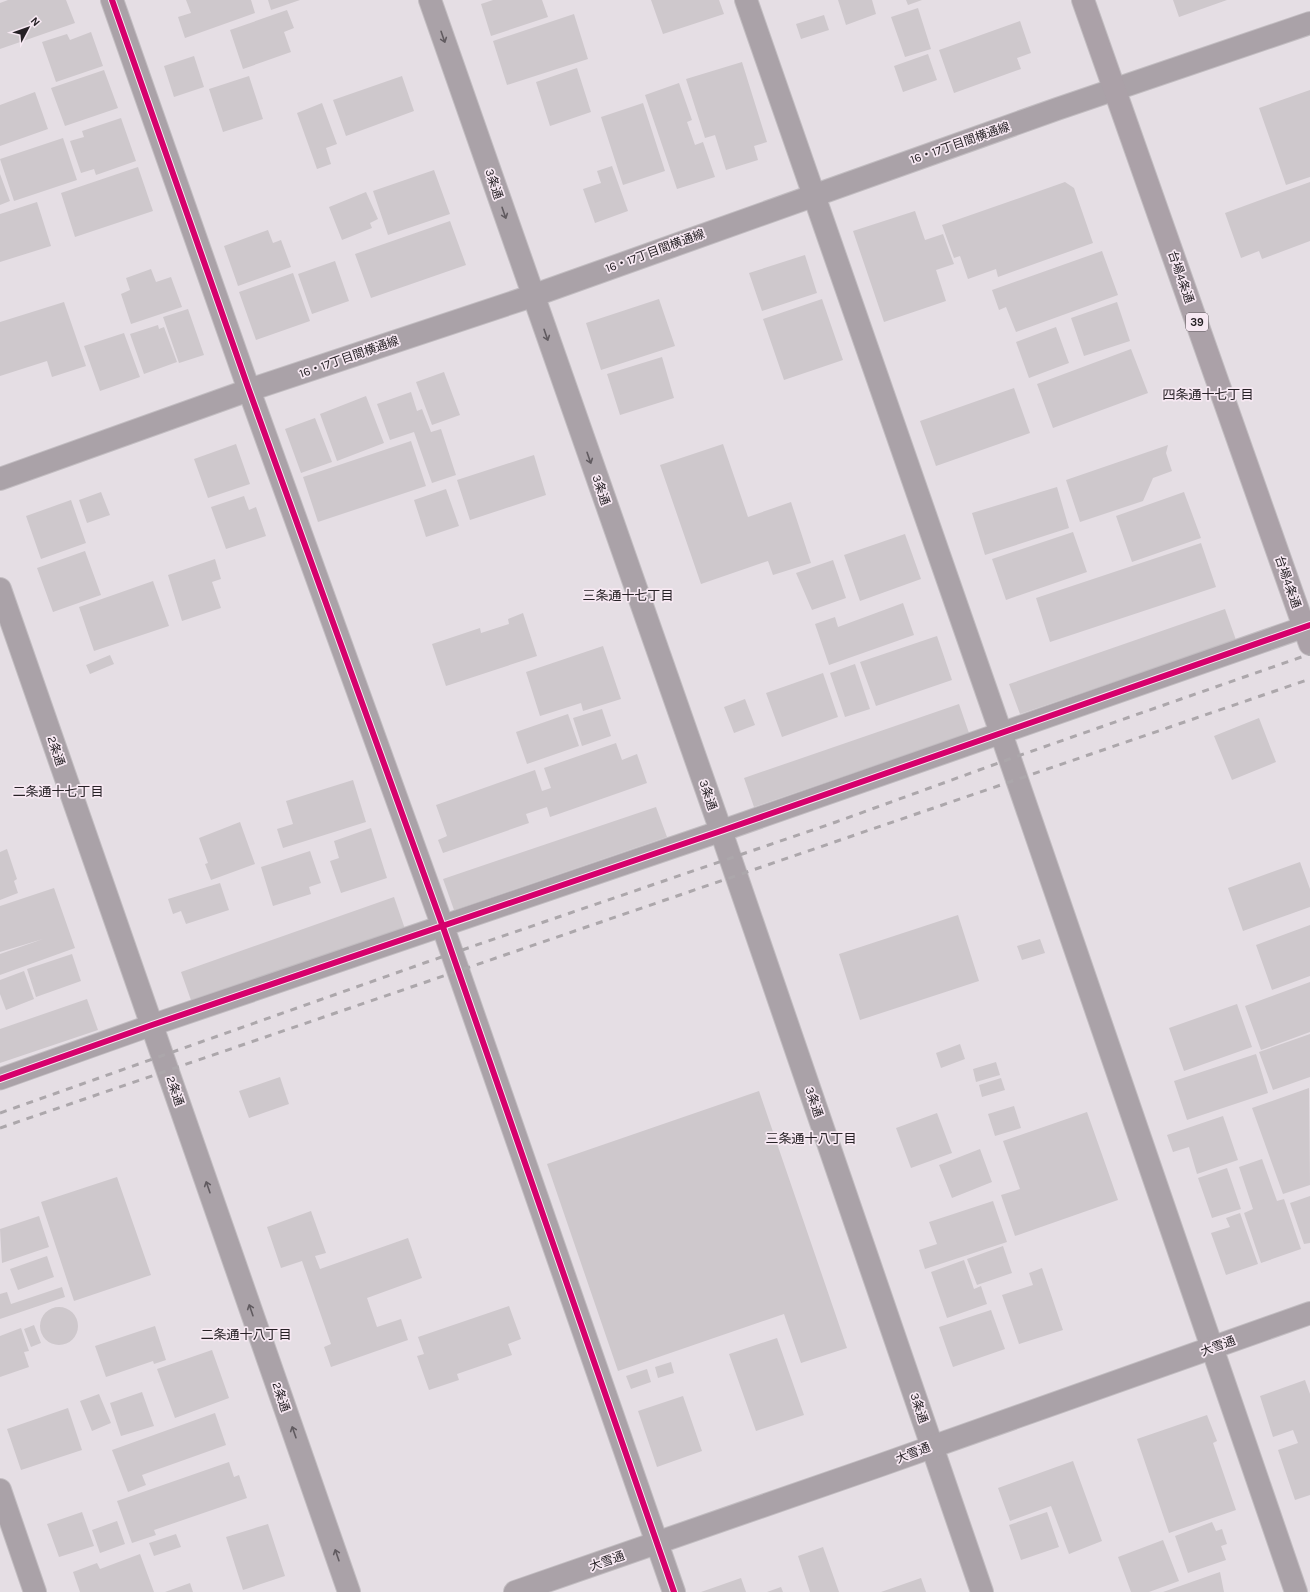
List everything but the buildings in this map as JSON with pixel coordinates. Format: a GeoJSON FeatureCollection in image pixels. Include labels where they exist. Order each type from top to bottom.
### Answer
{"type":"FeatureCollection","features":[{"type":"Feature","properties":{"kind":"highway","name":"台場4条通"},"geometry":{"type":"LineString","coordinates":[[1083,0],[1308,632]]}},
{"type":"Feature","properties":{"kind":"street"},"geometry":{"type":"LineString","coordinates":[[112,0],[249,390],[443,927],[674,1592]]}},
{"type":"Feature","properties":{"kind":"street","name":"3条通"},"geometry":{"type":"LineString","coordinates":[[430,0],[532,296],[721,831],[982,1592]]}},
{"type":"Feature","properties":{"kind":"street"},"geometry":{"type":"LineString","coordinates":[[746,0],[1001,733],[1296,1592]]}},
{"type":"Feature","properties":{"kind":"street","name":"16・17丁目間横通線"},"geometry":{"type":"LineString","coordinates":[[0,479],[249,390],[532,296],[1114,89],[1310,23]]}},
{"type":"Feature","properties":{"kind":"street","name":"2条通"},"geometry":{"type":"LineString","coordinates":[[0,589],[349,1592]]}},
{"type":"Feature","properties":{"kind":"street"},"geometry":{"type":"LineString","coordinates":[[0,1079],[152,1025],[443,927],[1001,733],[1308,632]]}},
{"type":"Feature","properties":{"kind":"street","name":"大雪通"},"geometry":{"type":"LineString","coordinates":[[515,1592],[1310,1313]]}},
{"type":"Feature","properties":{"kind":"street"},"geometry":{"type":"LineString","coordinates":[[0,1490],[35,1592]]}},
{"type":"Feature","properties":{"kind":"railway"},"geometry":{"type":"LineString","coordinates":[[0,1113],[427,962],[836,822],[1015,757],[1310,654]]}},
{"type":"Feature","properties":{"kind":"railway"},"geometry":{"type":"LineString","coordinates":[[0,1128],[1310,679]]}},
{"type":"Feature","properties":{"kind":"cycle path"},"geometry":{"type":"LineString","coordinates":[[112,0],[249,390],[443,927],[674,1592]]}},
{"type":"Feature","properties":{"kind":"cycle path"},"geometry":{"type":"LineString","coordinates":[[0,1079],[152,1025],[721,831],[1310,625]]}},
{"type":"Feature","properties":{"kind":"district","name":"四条通十七丁目"},"geometry":{"type":"Point","coordinates":[1208,394]}},
{"type":"Feature","properties":{"kind":"district","name":"三条通十七丁目"},"geometry":{"type":"Point","coordinates":[628,595]}},
{"type":"Feature","properties":{"kind":"district","name":"二条通十七丁目"},"geometry":{"type":"Point","coordinates":[58,791]}},
{"type":"Feature","properties":{"kind":"district","name":"三条通十八丁目"},"geometry":{"type":"Point","coordinates":[811,1138]}},
{"type":"Feature","properties":{"kind":"district","name":"二条通十八丁目"},"geometry":{"type":"Point","coordinates":[246,1334]}}]}
